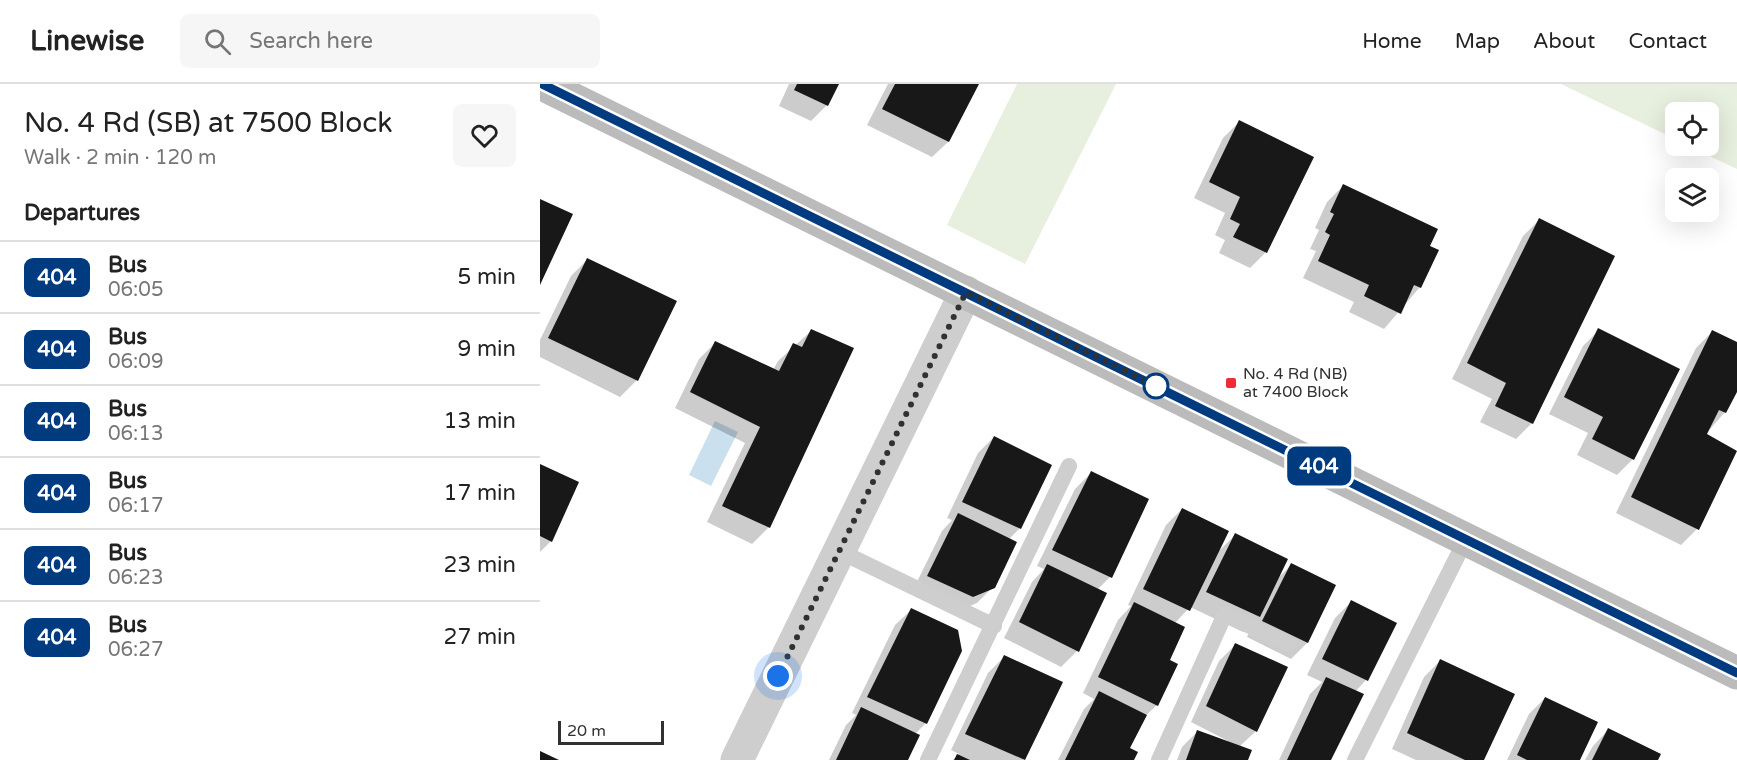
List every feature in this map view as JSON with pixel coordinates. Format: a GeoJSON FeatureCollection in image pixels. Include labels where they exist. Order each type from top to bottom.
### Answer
{"type":"FeatureCollection","features":[{"type":"Feature","properties":{"kind":"main road"},"geometry":{"type":"LineString","coordinates":[[543,91],[966,292],[1737,673]]}},
{"type":"Feature","properties":{"kind":"street"},"geometry":{"type":"LineString","coordinates":[[737,760],[966,292]]}},
{"type":"Feature","properties":{"kind":"lane"},"geometry":{"type":"LineString","coordinates":[[928,760],[1069,466]]}},
{"type":"Feature","properties":{"kind":"lane"},"geometry":{"type":"LineString","coordinates":[[1355,760],[1466,538]]}},
{"type":"Feature","properties":{"kind":"lane"},"geometry":{"type":"LineString","coordinates":[[839,551],[994,626]]}},
{"type":"Feature","properties":{"kind":"lane"},"geometry":{"type":"LineString","coordinates":[[1159,760],[1225,614],[1288,644]]}},
{"type":"Feature","properties":{"kind":"green space"},"geometry":{"type":"Polygon","coordinates":[[[1017,84],[1116,84],[1025,264],[947,225],[1017,84]]]}},
{"type":"Feature","properties":{"kind":"green space"},"geometry":{"type":"Polygon","coordinates":[[[1561,84],[1737,84],[1737,169],[1709,156],[1719,156],[1719,102],[1665,102],[1665,134],[1561,84]]]}},
{"type":"Feature","properties":{"kind":"water"},"geometry":{"type":"Polygon","coordinates":[[[715,421],[738,432],[711,486],[689,475],[715,421]]]}},
{"type":"Feature","properties":{"kind":"building"},"geometry":{"type":"Polygon","coordinates":[[[797,84],[839,84],[828,106],[794,90],[797,84]]]}},
{"type":"Feature","properties":{"kind":"building"},"geometry":{"type":"Polygon","coordinates":[[[895,84],[979,84],[949,142],[882,109],[895,84]]]}},
{"type":"Feature","properties":{"kind":"building"},"geometry":{"type":"Polygon","coordinates":[[[1239,120],[1314,157],[1267,253],[1233,237],[1240,224],[1230,219],[1240,197],[1209,182],[1239,120]]]}},
{"type":"Feature","properties":{"kind":"building"},"geometry":{"type":"Polygon","coordinates":[[[1343,184],[1438,229],[1430,246],[1439,250],[1421,288],[1414,285],[1401,314],[1364,296],[1369,285],[1318,261],[1330,235],[1325,232],[1334,214],[1330,212],[1343,184]]]}},
{"type":"Feature","properties":{"kind":"building"},"geometry":{"type":"Polygon","coordinates":[[[540,199],[573,214],[540,285],[540,199]]]}},
{"type":"Feature","properties":{"kind":"building"},"geometry":{"type":"Polygon","coordinates":[[[1539,218],[1615,256],[1533,424],[1495,406],[1506,383],[1467,363],[1539,218]]]}},
{"type":"Feature","properties":{"kind":"building"},"geometry":{"type":"Polygon","coordinates":[[[587,258],[677,301],[638,381],[548,338],[587,258]]]}},
{"type":"Feature","properties":{"kind":"building"},"geometry":{"type":"Polygon","coordinates":[[[1598,328],[1680,369],[1634,460],[1592,439],[1603,417],[1564,397],[1598,328]]]}},
{"type":"Feature","properties":{"kind":"building"},"geometry":{"type":"Polygon","coordinates":[[[811,329],[854,348],[770,528],[722,506],[760,427],[690,392],[715,341],[779,371],[793,343],[802,347],[811,329]]]}},
{"type":"Feature","properties":{"kind":"building"},"geometry":{"type":"Polygon","coordinates":[[[1712,330],[1737,342],[1737,392],[1726,413],[1719,410],[1707,434],[1737,451],[1699,530],[1631,497],[1712,330]]]}},
{"type":"Feature","properties":{"kind":"building"},"geometry":{"type":"Polygon","coordinates":[[[994,436],[1052,465],[1021,529],[962,502],[994,436]]]}},
{"type":"Feature","properties":{"kind":"building"},"geometry":{"type":"Polygon","coordinates":[[[540,464],[579,482],[552,542],[540,536],[540,464]]]}},
{"type":"Feature","properties":{"kind":"building"},"geometry":{"type":"Polygon","coordinates":[[[1091,471],[1149,499],[1112,578],[1052,550],[1091,471]]]}},
{"type":"Feature","properties":{"kind":"building"},"geometry":{"type":"Polygon","coordinates":[[[1182,508],[1229,531],[1190,611],[1143,589],[1182,508]]]}},
{"type":"Feature","properties":{"kind":"building"},"geometry":{"type":"Polygon","coordinates":[[[958,513],[1017,542],[995,588],[973,597],[927,576],[958,513]]]}},
{"type":"Feature","properties":{"kind":"building"},"geometry":{"type":"Polygon","coordinates":[[[1235,533],[1288,559],[1260,617],[1206,592],[1235,533]]]}},
{"type":"Feature","properties":{"kind":"building"},"geometry":{"type":"Polygon","coordinates":[[[1291,563],[1336,585],[1308,643],[1262,621],[1291,563]]]}},
{"type":"Feature","properties":{"kind":"building"},"geometry":{"type":"Polygon","coordinates":[[[1047,564],[1107,593],[1079,652],[1019,622],[1047,564]]]}},
{"type":"Feature","properties":{"kind":"building"},"geometry":{"type":"Polygon","coordinates":[[[1351,600],[1397,623],[1368,681],[1322,659],[1351,600]]]}},
{"type":"Feature","properties":{"kind":"building"},"geometry":{"type":"Polygon","coordinates":[[[1134,602],[1185,627],[1170,660],[1178,664],[1158,706],[1098,677],[1134,602]]]}},
{"type":"Feature","properties":{"kind":"building"},"geometry":{"type":"Polygon","coordinates":[[[911,608],[958,630],[962,651],[927,724],[867,697],[911,608]]]}},
{"type":"Feature","properties":{"kind":"building"},"geometry":{"type":"Polygon","coordinates":[[[1235,643],[1288,667],[1257,732],[1206,706],[1235,643]]]}},
{"type":"Feature","properties":{"kind":"building"},"geometry":{"type":"Polygon","coordinates":[[[1004,655],[1063,682],[1025,760],[965,734],[1004,655]]]}},
{"type":"Feature","properties":{"kind":"building"},"geometry":{"type":"Polygon","coordinates":[[[1440,659],[1515,694],[1484,760],[1465,760],[1407,733],[1440,659]]]}},
{"type":"Feature","properties":{"kind":"building"},"geometry":{"type":"Polygon","coordinates":[[[1326,677],[1364,694],[1331,760],[1287,760],[1326,677]]]}},
{"type":"Feature","properties":{"kind":"building"},"geometry":{"type":"Polygon","coordinates":[[[1099,691],[1147,715],[1130,748],[1138,752],[1134,760],[1065,760],[1099,691]]]}},
{"type":"Feature","properties":{"kind":"building"},"geometry":{"type":"Polygon","coordinates":[[[1545,697],[1598,722],[1580,760],[1527,760],[1517,755],[1545,697]]]}},
{"type":"Feature","properties":{"kind":"building"},"geometry":{"type":"Polygon","coordinates":[[[861,707],[920,735],[908,760],[836,760],[861,707]]]}},
{"type":"Feature","properties":{"kind":"building"},"geometry":{"type":"Polygon","coordinates":[[[1608,728],[1661,754],[1658,760],[1592,760],[1608,728]]]}},
{"type":"Feature","properties":{"kind":"building"},"geometry":{"type":"Polygon","coordinates":[[[1197,730],[1252,750],[1248,760],[1186,760],[1197,730]]]}},
{"type":"Feature","properties":{"kind":"building"},"geometry":{"type":"Polygon","coordinates":[[[540,751],[559,760],[540,760],[540,751]]]}},
{"type":"Feature","properties":{"kind":"building"},"geometry":{"type":"Polygon","coordinates":[[[957,754],[970,760],[954,760],[957,754]]]}},
{"type":"Feature","properties":{"kind":"bus line","name":"404"},"geometry":{"type":"LineString","coordinates":[[542,84],[1737,673]]}},
{"type":"Feature","properties":{"kind":"place","name":"No. 4 Rd (NB) at 7400 Block"},"geometry":{"type":"Point","coordinates":[1231,383]}},
{"type":"Feature","properties":{"kind":"route"},"geometry":{"type":"LineString","coordinates":[[778,676],[966,292],[1156,386]]}}]}
